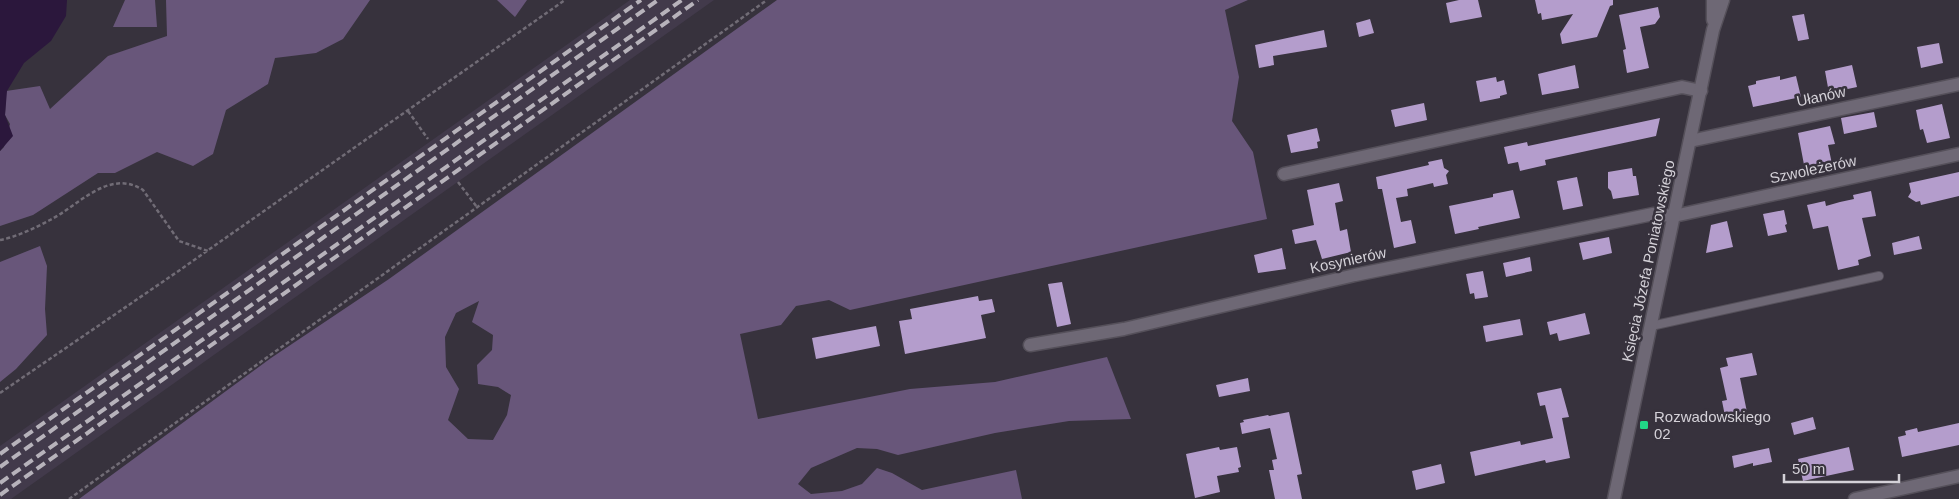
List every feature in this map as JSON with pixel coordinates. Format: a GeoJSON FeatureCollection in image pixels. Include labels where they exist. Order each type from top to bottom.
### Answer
{"type":"FeatureCollection","features":[{"type":"Feature","properties":{"kind":"street","name":"Księcia Józefa Poniatowskiego"},"geometry":{"type":"LineString","coordinates":[[1713,0],[1713,30]]}},
{"type":"Feature","properties":{"kind":"street","name":"Księcia Józefa Poniatowskiego"},"geometry":{"type":"LineString","coordinates":[[1614,499],[1713,30],[1723,0]]}},
{"type":"Feature","properties":{"kind":"street","name":"Ułanów"},"geometry":{"type":"LineString","coordinates":[[1690,141],[1959,84]]}},
{"type":"Feature","properties":{"kind":"street"},"geometry":{"type":"LineString","coordinates":[[1284,174],[1682,87],[1701,91]]}},
{"type":"Feature","properties":{"kind":"street","name":"Szwoleżerów"},"geometry":{"type":"LineString","coordinates":[[1674,216],[1959,154]]}},
{"type":"Feature","properties":{"kind":"street","name":"Kosynierów"},"geometry":{"type":"LineString","coordinates":[[1030,345],[1124,329],[1355,275],[1654,214],[1674,216]]}},
{"type":"Feature","properties":{"kind":"street"},"geometry":{"type":"LineString","coordinates":[[1855,499],[1959,476]]}},
{"type":"Feature","properties":{"kind":"lane"},"geometry":{"type":"LineString","coordinates":[[1651,326],[1879,276]]}},
{"type":"Feature","properties":{"kind":"path"},"geometry":{"type":"LineString","coordinates":[[0,394],[566,0]]}},
{"type":"Feature","properties":{"kind":"path"},"geometry":{"type":"LineString","coordinates":[[69,499],[767,0]]}},
{"type":"Feature","properties":{"kind":"path"},"geometry":{"type":"LineString","coordinates":[[408,111],[428,139]]}},
{"type":"Feature","properties":{"kind":"path"},"geometry":{"type":"LineString","coordinates":[[458,182],[477,207]]}},
{"type":"Feature","properties":{"kind":"path"},"geometry":{"type":"LineString","coordinates":[[0,240],[51,220],[106,186],[128,184],[143,190],[179,241],[208,251]]}},
{"type":"Feature","properties":{"kind":"shaded area"},"geometry":{"type":"Polygon","coordinates":[[[0,0],[67,0],[66,16],[51,41],[24,63],[7,91],[5,115],[13,136],[0,151],[0,0]]]}},
{"type":"Feature","properties":{"kind":"shaded area"},"geometry":{"type":"Polygon","coordinates":[[[125,0],[155,0],[157,27],[113,27],[125,0]]]}},
{"type":"Feature","properties":{"kind":"shaded area"},"geometry":{"type":"Polygon","coordinates":[[[166,0],[370,0],[343,39],[316,53],[275,58],[268,84],[226,110],[213,154],[193,166],[157,152],[115,173],[98,173],[33,215],[0,226],[0,151],[4,147],[10,124],[5,115],[6,91],[40,86],[50,109],[108,56],[167,36],[166,0]]]}},
{"type":"Feature","properties":{"kind":"shaded area"},"geometry":{"type":"Polygon","coordinates":[[[497,0],[527,0],[515,17],[497,0]]]}},
{"type":"Feature","properties":{"kind":"shaded area"},"geometry":{"type":"Polygon","coordinates":[[[630,0],[714,0],[11,499],[0,499],[0,446],[630,0]]]}},
{"type":"Feature","properties":{"kind":"shaded area"},"geometry":{"type":"Polygon","coordinates":[[[777,0],[1248,0],[1225,10],[1239,77],[1232,121],[1253,152],[1267,219],[850,310],[829,300],[796,306],[781,325],[740,334],[758,419],[910,389],[995,382],[1107,357],[1131,419],[1069,421],[995,433],[898,455],[877,449],[857,448],[811,468],[798,484],[811,494],[842,491],[862,484],[877,468],[892,473],[922,490],[1016,470],[1022,499],[79,499],[271,358],[389,279],[777,0]],[[479,301],[456,313],[445,337],[446,367],[459,389],[448,420],[468,439],[493,440],[507,415],[511,395],[498,387],[478,384],[477,365],[492,350],[493,335],[472,322],[479,301]]]}},
{"type":"Feature","properties":{"kind":"shaded area"},"geometry":{"type":"Polygon","coordinates":[[[40,246],[47,266],[45,309],[47,335],[16,369],[0,382],[0,262],[40,246]]]}},
{"type":"Feature","properties":{"kind":"building"},"geometry":{"type":"Polygon","coordinates":[[[1459,0],[1478,0],[1482,17],[1450,23],[1446,3],[1459,0]]]}},
{"type":"Feature","properties":{"kind":"building"},"geometry":{"type":"Polygon","coordinates":[[[1535,0],[1613,0],[1613,5],[1610,6],[1597,37],[1562,44],[1560,34],[1573,14],[1542,20],[1541,13],[1538,14],[1535,0]]]}},
{"type":"Feature","properties":{"kind":"building"},"geometry":{"type":"Polygon","coordinates":[[[1658,7],[1660,17],[1655,24],[1640,27],[1649,68],[1627,73],[1623,50],[1626,49],[1619,15],[1658,7]]]}},
{"type":"Feature","properties":{"kind":"building"},"geometry":{"type":"Polygon","coordinates":[[[1804,14],[1809,39],[1798,41],[1792,16],[1804,14]]]}},
{"type":"Feature","properties":{"kind":"building"},"geometry":{"type":"Polygon","coordinates":[[[1370,19],[1374,33],[1359,37],[1356,23],[1370,19]]]}},
{"type":"Feature","properties":{"kind":"building"},"geometry":{"type":"Polygon","coordinates":[[[1324,30],[1327,47],[1273,56],[1274,65],[1259,68],[1255,45],[1324,30]]]}},
{"type":"Feature","properties":{"kind":"building"},"geometry":{"type":"Polygon","coordinates":[[[1939,43],[1943,63],[1921,68],[1917,47],[1939,43]]]}},
{"type":"Feature","properties":{"kind":"building"},"geometry":{"type":"Polygon","coordinates":[[[1575,65],[1579,88],[1542,95],[1538,74],[1575,65]]]}},
{"type":"Feature","properties":{"kind":"building"},"geometry":{"type":"Polygon","coordinates":[[[1852,65],[1857,87],[1829,93],[1825,71],[1852,65]]]}},
{"type":"Feature","properties":{"kind":"building"},"geometry":{"type":"Polygon","coordinates":[[[1780,76],[1780,80],[1796,76],[1801,97],[1753,107],[1748,86],[1756,84],[1756,81],[1780,76]]]}},
{"type":"Feature","properties":{"kind":"building"},"geometry":{"type":"Polygon","coordinates":[[[1496,77],[1497,82],[1504,80],[1507,94],[1500,96],[1500,98],[1480,102],[1476,81],[1496,77]]]}},
{"type":"Feature","properties":{"kind":"building"},"geometry":{"type":"Polygon","coordinates":[[[1424,103],[1427,120],[1395,127],[1391,110],[1424,103]]]}},
{"type":"Feature","properties":{"kind":"building"},"geometry":{"type":"Polygon","coordinates":[[[1942,104],[1950,138],[1927,143],[1923,129],[1920,130],[1916,110],[1942,104]]]}},
{"type":"Feature","properties":{"kind":"building"},"geometry":{"type":"Polygon","coordinates":[[[1874,112],[1877,127],[1844,134],[1841,118],[1874,112]]]}},
{"type":"Feature","properties":{"kind":"building"},"geometry":{"type":"Polygon","coordinates":[[[1660,118],[1656,136],[1545,160],[1546,165],[1520,171],[1518,162],[1508,164],[1504,147],[1527,142],[1528,146],[1660,118]]]}},
{"type":"Feature","properties":{"kind":"building"},"geometry":{"type":"Polygon","coordinates":[[[1830,126],[1835,144],[1828,145],[1832,164],[1805,170],[1798,133],[1830,126]]]}},
{"type":"Feature","properties":{"kind":"building"},"geometry":{"type":"Polygon","coordinates":[[[1317,128],[1320,141],[1317,142],[1318,148],[1291,153],[1287,135],[1317,128]]]}},
{"type":"Feature","properties":{"kind":"building"},"geometry":{"type":"Polygon","coordinates":[[[1442,159],[1444,168],[1449,171],[1446,175],[1448,184],[1434,187],[1433,183],[1407,189],[1408,196],[1396,198],[1401,222],[1411,220],[1416,243],[1394,248],[1382,189],[1378,189],[1376,177],[1429,165],[1428,162],[1442,159]]]}},
{"type":"Feature","properties":{"kind":"building"},"geometry":{"type":"Polygon","coordinates":[[[1632,168],[1633,176],[1636,176],[1639,195],[1613,199],[1608,188],[1608,172],[1632,168]]]}},
{"type":"Feature","properties":{"kind":"building"},"geometry":{"type":"Polygon","coordinates":[[[1959,172],[1959,196],[1921,205],[1920,201],[1916,202],[1908,197],[1911,192],[1909,183],[1959,172]]]}},
{"type":"Feature","properties":{"kind":"building"},"geometry":{"type":"Polygon","coordinates":[[[1577,177],[1583,206],[1563,210],[1557,181],[1577,177]]]}},
{"type":"Feature","properties":{"kind":"building"},"geometry":{"type":"Polygon","coordinates":[[[1339,183],[1343,201],[1335,203],[1340,231],[1347,229],[1351,252],[1322,259],[1316,240],[1295,244],[1292,230],[1314,225],[1307,190],[1339,183]]]}},
{"type":"Feature","properties":{"kind":"building"},"geometry":{"type":"Polygon","coordinates":[[[1513,190],[1520,218],[1455,234],[1449,206],[1493,197],[1493,194],[1513,190]]]}},
{"type":"Feature","properties":{"kind":"building"},"geometry":{"type":"Polygon","coordinates":[[[1871,191],[1876,216],[1862,218],[1871,256],[1858,260],[1859,265],[1838,270],[1828,226],[1813,229],[1807,205],[1825,201],[1826,206],[1854,199],[1853,195],[1871,191]]]}},
{"type":"Feature","properties":{"kind":"building"},"geometry":{"type":"Polygon","coordinates":[[[1784,210],[1787,232],[1768,236],[1763,214],[1784,210]]]}},
{"type":"Feature","properties":{"kind":"building"},"geometry":{"type":"Polygon","coordinates":[[[1727,221],[1733,247],[1706,253],[1711,225],[1727,221]]]}},
{"type":"Feature","properties":{"kind":"building"},"geometry":{"type":"Polygon","coordinates":[[[1919,236],[1922,249],[1894,255],[1892,243],[1919,236]]]}},
{"type":"Feature","properties":{"kind":"building"},"geometry":{"type":"Polygon","coordinates":[[[1609,237],[1612,253],[1583,260],[1579,243],[1609,237]]]}},
{"type":"Feature","properties":{"kind":"building"},"geometry":{"type":"Polygon","coordinates":[[[1282,248],[1286,269],[1258,273],[1254,255],[1282,248]]]}},
{"type":"Feature","properties":{"kind":"building"},"geometry":{"type":"Polygon","coordinates":[[[1530,257],[1532,271],[1506,277],[1503,263],[1530,257]]]}},
{"type":"Feature","properties":{"kind":"building"},"geometry":{"type":"Polygon","coordinates":[[[1483,271],[1488,297],[1475,299],[1474,293],[1470,294],[1466,274],[1483,271]]]}},
{"type":"Feature","properties":{"kind":"building"},"geometry":{"type":"Polygon","coordinates":[[[1062,282],[1071,324],[1057,327],[1048,284],[1062,282]]]}},
{"type":"Feature","properties":{"kind":"building"},"geometry":{"type":"Polygon","coordinates":[[[978,296],[979,301],[992,299],[995,312],[981,315],[986,338],[905,354],[899,321],[912,319],[910,309],[978,296]]]}},
{"type":"Feature","properties":{"kind":"building"},"geometry":{"type":"Polygon","coordinates":[[[1585,313],[1590,334],[1559,341],[1557,333],[1550,335],[1547,322],[1585,313]]]}},
{"type":"Feature","properties":{"kind":"building"},"geometry":{"type":"Polygon","coordinates":[[[1520,319],[1523,335],[1486,342],[1483,326],[1520,319]]]}},
{"type":"Feature","properties":{"kind":"building"},"geometry":{"type":"Polygon","coordinates":[[[876,326],[880,346],[816,359],[812,338],[876,326]]]}},
{"type":"Feature","properties":{"kind":"building"},"geometry":{"type":"Polygon","coordinates":[[[1752,353],[1757,375],[1740,378],[1748,417],[1726,421],[1722,401],[1727,400],[1720,368],[1728,366],[1726,358],[1752,353]]]}},
{"type":"Feature","properties":{"kind":"building"},"geometry":{"type":"Polygon","coordinates":[[[1248,378],[1250,391],[1219,397],[1216,385],[1248,378]]]}},
{"type":"Feature","properties":{"kind":"building"},"geometry":{"type":"Polygon","coordinates":[[[1561,388],[1569,417],[1562,418],[1570,458],[1546,463],[1545,460],[1475,476],[1470,452],[1520,441],[1521,445],[1553,438],[1545,405],[1540,406],[1537,393],[1561,388]]]}},
{"type":"Feature","properties":{"kind":"building"},"geometry":{"type":"Polygon","coordinates":[[[1289,412],[1302,474],[1297,475],[1302,499],[1275,499],[1269,470],[1274,470],[1272,460],[1277,459],[1270,428],[1242,434],[1240,423],[1244,422],[1243,420],[1289,412]]]}},
{"type":"Feature","properties":{"kind":"building"},"geometry":{"type":"Polygon","coordinates":[[[1813,417],[1816,429],[1794,435],[1791,423],[1813,417]]]}},
{"type":"Feature","properties":{"kind":"building"},"geometry":{"type":"Polygon","coordinates":[[[1959,423],[1959,445],[1902,457],[1898,437],[1906,435],[1905,431],[1917,428],[1918,432],[1959,423]]]}},
{"type":"Feature","properties":{"kind":"building"},"geometry":{"type":"Polygon","coordinates":[[[1219,447],[1220,450],[1237,447],[1241,467],[1238,468],[1239,472],[1217,476],[1220,492],[1195,498],[1186,454],[1219,447]]]}},
{"type":"Feature","properties":{"kind":"building"},"geometry":{"type":"Polygon","coordinates":[[[1849,447],[1854,470],[1803,481],[1798,459],[1849,447]]]}},
{"type":"Feature","properties":{"kind":"building"},"geometry":{"type":"Polygon","coordinates":[[[1769,448],[1772,462],[1753,466],[1753,463],[1734,468],[1732,456],[1769,448]]]}},
{"type":"Feature","properties":{"kind":"building"},"geometry":{"type":"Polygon","coordinates":[[[1441,464],[1445,483],[1416,490],[1412,471],[1441,464]]]}},
{"type":"Feature","properties":{"kind":"railway"},"geometry":{"type":"LineString","coordinates":[[0,454],[641,0]]}},
{"type":"Feature","properties":{"kind":"railway"},"geometry":{"type":"LineString","coordinates":[[0,467],[658,0]]}},
{"type":"Feature","properties":{"kind":"railway"},"geometry":{"type":"LineString","coordinates":[[0,483],[682,0]]}},
{"type":"Feature","properties":{"kind":"railway"},"geometry":{"type":"LineString","coordinates":[[0,495],[698,0]]}},
{"type":"Feature","properties":{"kind":"place","name":"Rozwadowskiego 02"},"geometry":{"type":"Point","coordinates":[1644,425]}}]}
